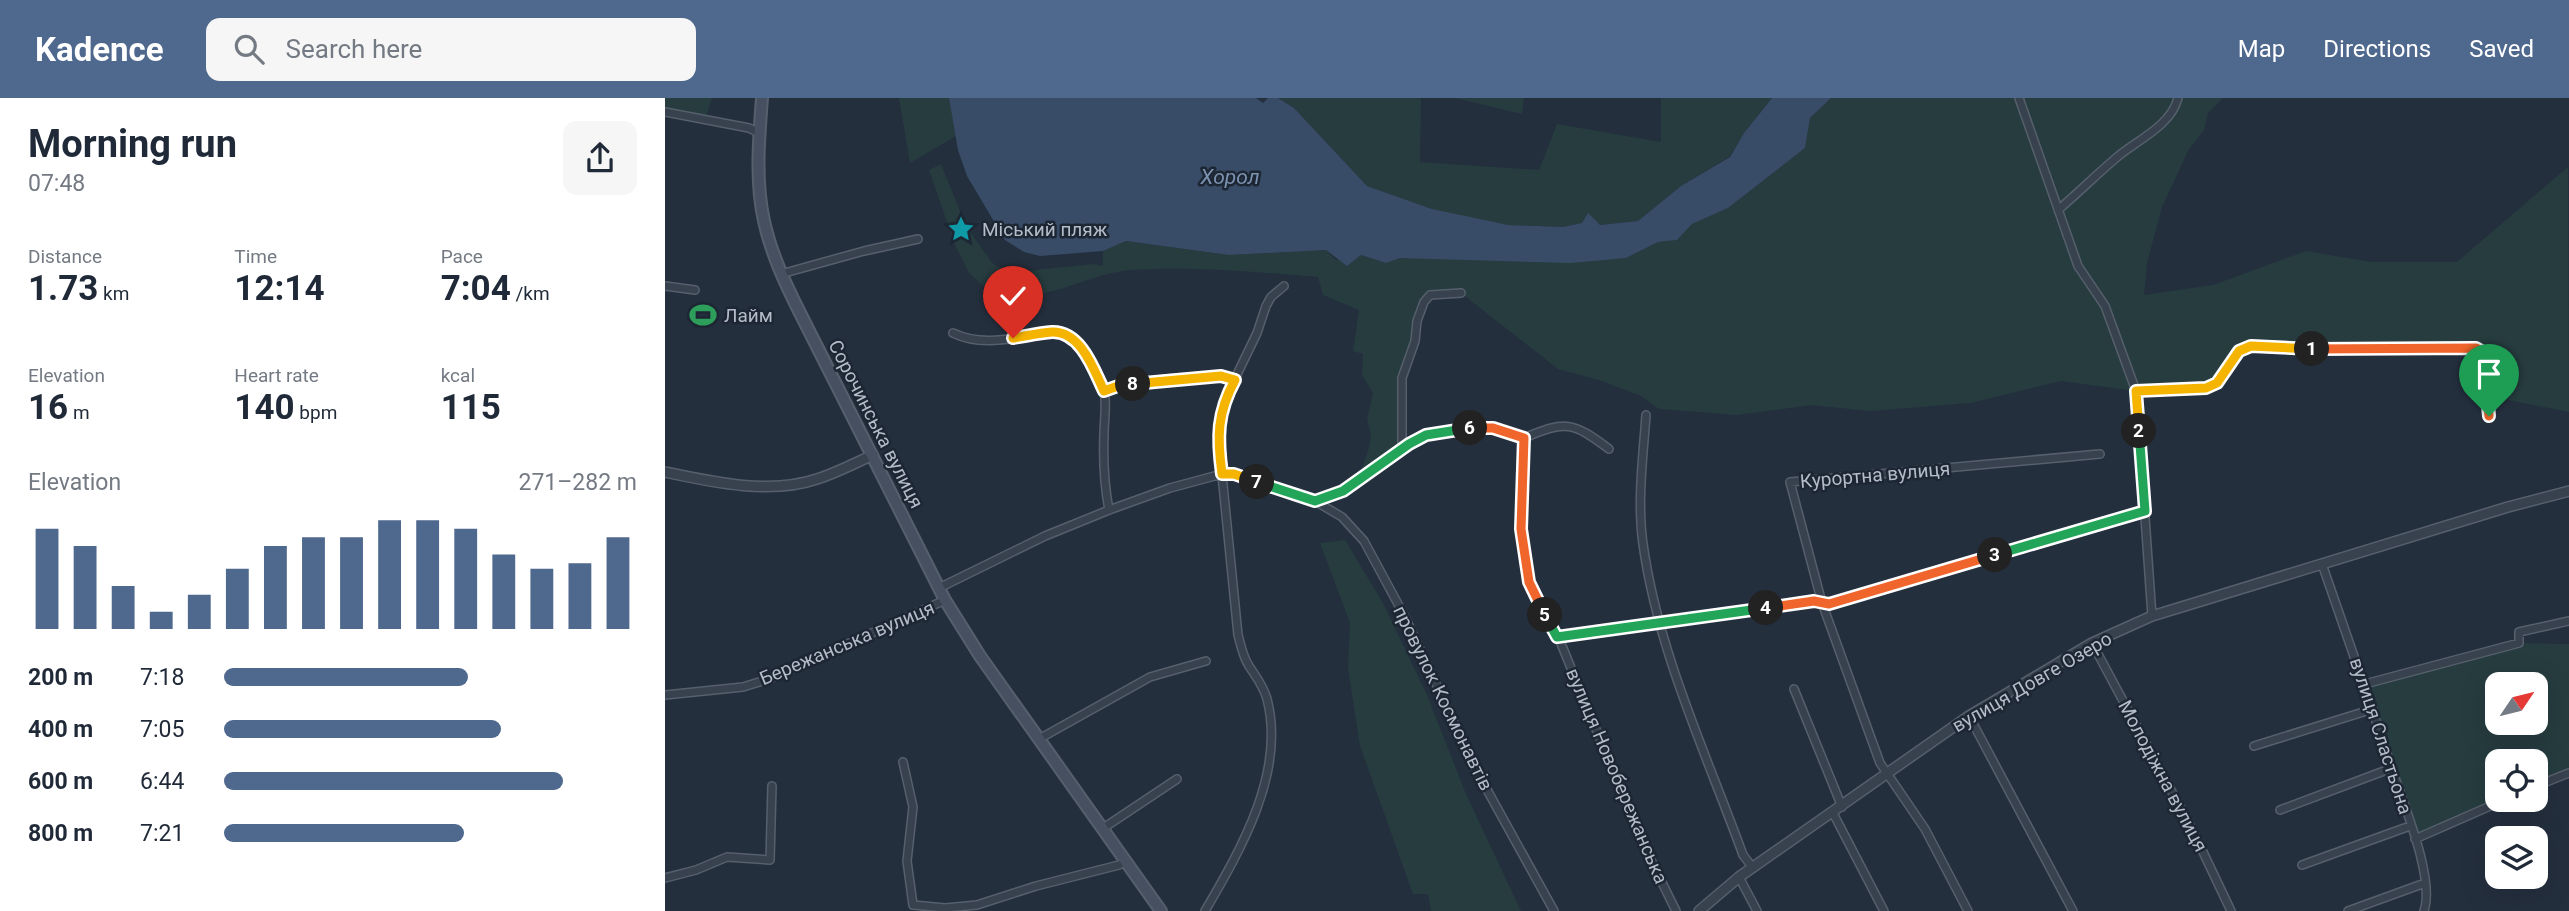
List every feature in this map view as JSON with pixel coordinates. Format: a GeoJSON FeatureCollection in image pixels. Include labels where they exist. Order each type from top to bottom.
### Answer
{"type":"FeatureCollection","features":[{"type":"Feature","properties":{"kind":"main road","name":"Сорочинська вулиця"},"geometry":{"type":"LineString","coordinates":[[762,98],[759,133],[762,208],[781,274],[945,600],[980,656],[1161,911]]}},
{"type":"Feature","properties":{"kind":"street"},"geometry":{"type":"LineString","coordinates":[[2019,98],[2078,266],[2105,306],[2136,391],[2152,616]]}},
{"type":"Feature","properties":{"kind":"street"},"geometry":{"type":"LineString","coordinates":[[2058,210],[2118,157],[2159,126],[2174,111],[2178,98]]}},
{"type":"Feature","properties":{"kind":"street"},"geometry":{"type":"LineString","coordinates":[[665,112],[749,128],[759,133]]}},
{"type":"Feature","properties":{"kind":"street"},"geometry":{"type":"LineString","coordinates":[[781,274],[918,239]]}},
{"type":"Feature","properties":{"kind":"street"},"geometry":{"type":"LineString","coordinates":[[665,286],[695,290]]}},
{"type":"Feature","properties":{"kind":"street"},"geometry":{"type":"LineString","coordinates":[[1205,911],[1261,800],[1271,746],[1270,711],[1266,695],[1244,656],[1238,635],[1218,430],[1220,416],[1258,333],[1266,306],[1271,297],[1284,286]]}},
{"type":"Feature","properties":{"kind":"street"},"geometry":{"type":"LineString","coordinates":[[1402,449],[1402,378],[1415,341],[1420,311],[1430,295],[1461,293]]}},
{"type":"Feature","properties":{"kind":"street"},"geometry":{"type":"LineString","coordinates":[[953,333],[975,341],[995,341],[1055,332],[1070,337],[1087,356],[1104,391],[1104,483],[1109,510]]}},
{"type":"Feature","properties":{"kind":"street"},"geometry":{"type":"LineString","coordinates":[[2136,391],[2206,388],[2217,383],[2239,351],[2251,346],[2378,350],[2476,348],[2483,352],[2489,416]]}},
{"type":"Feature","properties":{"kind":"street"},"geometry":{"type":"LineString","coordinates":[[1104,391],[1118,386],[1194,378],[1221,376],[1235,380]]}},
{"type":"Feature","properties":{"kind":"street"},"geometry":{"type":"LineString","coordinates":[[1646,415],[1642,480],[1643,542],[1660,623],[1683,697],[1743,855],[1753,868]]}},
{"type":"Feature","properties":{"kind":"street"},"geometry":{"type":"LineString","coordinates":[[1315,501],[1343,491],[1426,435],[1461,429],[1493,428],[1524,438],[1547,428],[1567,425],[1587,432],[1609,449]]}},
{"type":"Feature","properties":{"kind":"street","name":"вулиця Новобережанська"},"geometry":{"type":"LineString","coordinates":[[1524,438],[1521,529],[1529,582],[1557,637],[1642,842],[1677,911]]}},
{"type":"Feature","properties":{"kind":"street","name":"Курортна вулиця"},"geometry":{"type":"LineString","coordinates":[[1968,911],[1925,829],[1880,763],[1822,603],[1790,482],[2100,454]]}},
{"type":"Feature","properties":{"kind":"street"},"geometry":{"type":"LineString","coordinates":[[665,472],[724,484],[786,485],[816,480],[873,455]]}},
{"type":"Feature","properties":{"kind":"street","name":"Бережанська вулиця"},"geometry":{"type":"LineString","coordinates":[[939,588],[1045,536],[1109,510],[1170,488],[1222,474],[1244,477],[1315,501]]}},
{"type":"Feature","properties":{"kind":"street","name":"вулиця Довге Озеро"},"geometry":{"type":"LineString","coordinates":[[1699,911],[1739,877],[1969,716],[2092,643],[2152,616],[2508,507],[2569,491]]}},
{"type":"Feature","properties":{"kind":"street","name":"провулок Космонавтів"},"geometry":{"type":"LineString","coordinates":[[1315,501],[1342,517],[1364,541],[1405,617],[1475,768],[1554,911]]}},
{"type":"Feature","properties":{"kind":"street"},"geometry":{"type":"LineString","coordinates":[[1557,637],[1814,601],[1829,604],[2145,511]]}},
{"type":"Feature","properties":{"kind":"street","name":"вулиця Сластьона"},"geometry":{"type":"LineString","coordinates":[[2322,564],[2365,684],[2415,839],[2425,883],[2427,903],[2424,911]]}},
{"type":"Feature","properties":{"kind":"street","name":"Бережанська вулиця"},"geometry":{"type":"LineString","coordinates":[[665,695],[743,687],[772,678],[945,600]]}},
{"type":"Feature","properties":{"kind":"street"},"geometry":{"type":"LineString","coordinates":[[2365,684],[2519,643],[2519,632],[2569,621]]}},
{"type":"Feature","properties":{"kind":"street","name":"Молодіжна вулиця"},"geometry":{"type":"LineString","coordinates":[[2092,643],[2193,831],[2231,911]]}},
{"type":"Feature","properties":{"kind":"street"},"geometry":{"type":"LineString","coordinates":[[1039,739],[1150,677],[1206,661]]}},
{"type":"Feature","properties":{"kind":"street"},"geometry":{"type":"LineString","coordinates":[[1794,689],[1838,810],[1884,911]]}},
{"type":"Feature","properties":{"kind":"street"},"geometry":{"type":"LineString","coordinates":[[2254,746],[2373,709]]}},
{"type":"Feature","properties":{"kind":"street"},"geometry":{"type":"LineString","coordinates":[[1969,716],[2073,911]]}},
{"type":"Feature","properties":{"kind":"street"},"geometry":{"type":"LineString","coordinates":[[904,762],[913,807],[907,861],[913,905],[945,908],[977,905],[1036,886],[1119,866],[1126,861]]}},
{"type":"Feature","properties":{"kind":"street"},"geometry":{"type":"LineString","coordinates":[[2280,810],[2392,768]]}},
{"type":"Feature","properties":{"kind":"street"},"geometry":{"type":"LineString","coordinates":[[2548,781],[2569,773]]}},
{"type":"Feature","properties":{"kind":"street"},"geometry":{"type":"LineString","coordinates":[[1102,828],[1177,779]]}},
{"type":"Feature","properties":{"kind":"street"},"geometry":{"type":"LineString","coordinates":[[665,878],[696,870],[727,857],[770,860],[772,786]]}},
{"type":"Feature","properties":{"kind":"street"},"geometry":{"type":"LineString","coordinates":[[2415,839],[2485,808]]}},
{"type":"Feature","properties":{"kind":"street"},"geometry":{"type":"LineString","coordinates":[[2302,865],[2410,826]]}},
{"type":"Feature","properties":{"kind":"street"},"geometry":{"type":"LineString","coordinates":[[1739,877],[1757,911]]}},
{"type":"Feature","properties":{"kind":"street"},"geometry":{"type":"LineString","coordinates":[[2348,911],[2425,883]]}},
{"type":"Feature","properties":{"kind":"green space"},"geometry":{"type":"Polygon","coordinates":[[[665,98],[712,98],[705,119],[665,113],[665,98]]]}},
{"type":"Feature","properties":{"kind":"green space"},"geometry":{"type":"Polygon","coordinates":[[[899,98],[949,98],[956,136],[910,163],[899,98]]]}},
{"type":"Feature","properties":{"kind":"green space"},"geometry":{"type":"Polygon","coordinates":[[[1278,98],[1421,98],[1420,162],[1539,170],[1557,124],[1661,142],[1661,98],[1772,98],[1744,133],[1730,156],[1681,186],[1638,221],[1600,225],[1582,223],[1563,227],[1508,225],[1479,220],[1432,209],[1367,186],[1294,108],[1278,98]]]}},
{"type":"Feature","properties":{"kind":"green space"},"geometry":{"type":"Polygon","coordinates":[[[1455,98],[1524,98],[1522,114],[1455,98]]]}},
{"type":"Feature","properties":{"kind":"green space"},"geometry":{"type":"Polygon","coordinates":[[[1831,98],[2223,98],[2208,113],[2204,130],[2188,151],[2162,207],[2147,263],[2144,295],[2213,285],[2306,251],[2371,262],[2457,262],[2568,167],[2569,412],[2488,396],[2483,352],[2476,348],[2251,346],[2239,351],[2217,383],[2206,388],[2136,391],[2061,381],[1971,403],[1870,411],[1812,405],[1737,415],[1659,409],[1641,396],[1599,380],[1558,369],[1461,293],[1430,295],[1424,302],[1402,378],[1402,449],[1358,479],[1369,448],[1371,434],[1367,419],[1373,393],[1362,375],[1363,354],[1353,351],[1359,310],[1323,295],[1318,277],[1201,269],[1131,270],[1046,293],[994,296],[969,273],[955,245],[929,170],[941,164],[966,226],[992,263],[1014,277],[1034,270],[1094,264],[1103,266],[1103,251],[1126,241],[1229,255],[1326,250],[1336,260],[1361,255],[1386,263],[1400,258],[1626,258],[1658,242],[1677,240],[1692,224],[1728,208],[1805,148],[1810,118],[1831,98]]]}},
{"type":"Feature","properties":{"kind":"green space"},"geometry":{"type":"Polygon","coordinates":[[[1345,540],[1383,603],[1427,695],[1466,794],[1521,911],[1431,911],[1428,894],[1413,894],[1360,746],[1348,668],[1350,623],[1320,543],[1345,540]]]}},
{"type":"Feature","properties":{"kind":"green space"},"geometry":{"type":"Polygon","coordinates":[[[2519,643],[2569,644],[2569,773],[2548,781],[2548,749],[2485,749],[2485,806],[2415,839],[2365,684],[2519,643]]]}},
{"type":"Feature","properties":{"kind":"water","name":"Хорол"},"geometry":{"type":"Polygon","coordinates":[[[949,98],[1256,98],[1263,103],[1268,98],[1278,98],[1294,108],[1367,186],[1432,209],[1508,225],[1563,227],[1582,223],[1588,213],[1600,225],[1638,221],[1681,186],[1730,157],[1744,133],[1772,98],[1831,98],[1810,118],[1805,148],[1728,208],[1692,224],[1677,240],[1658,242],[1626,258],[1571,263],[1400,258],[1386,263],[1361,255],[1347,266],[1326,250],[1229,255],[1126,241],[1103,251],[1040,256],[1024,252],[1005,240],[967,176],[958,150],[949,98]]]}},
{"type":"Feature","properties":{"kind":"place","name":"Міський пляж"},"geometry":{"type":"Point","coordinates":[961,229]}},
{"type":"Feature","properties":{"kind":"place","name":"Лайм"},"geometry":{"type":"Point","coordinates":[703,315]}},
{"type":"Feature","properties":{"kind":"route"},"geometry":{"type":"LineString","coordinates":[[1013,338],[1055,332],[1070,337],[1087,356],[1104,391],[1118,386],[1194,378],[1221,376],[1235,380],[1220,416],[1218,430],[1222,474],[1244,477],[1315,501],[1343,491],[1426,435],[1483,427],[1524,438],[1521,529],[1529,582],[1557,637],[1814,601],[1829,604],[2145,511],[2136,391],[2206,388],[2217,383],[2239,351],[2251,346],[2352,350],[2476,348],[2483,352],[2489,416]]}}]}
